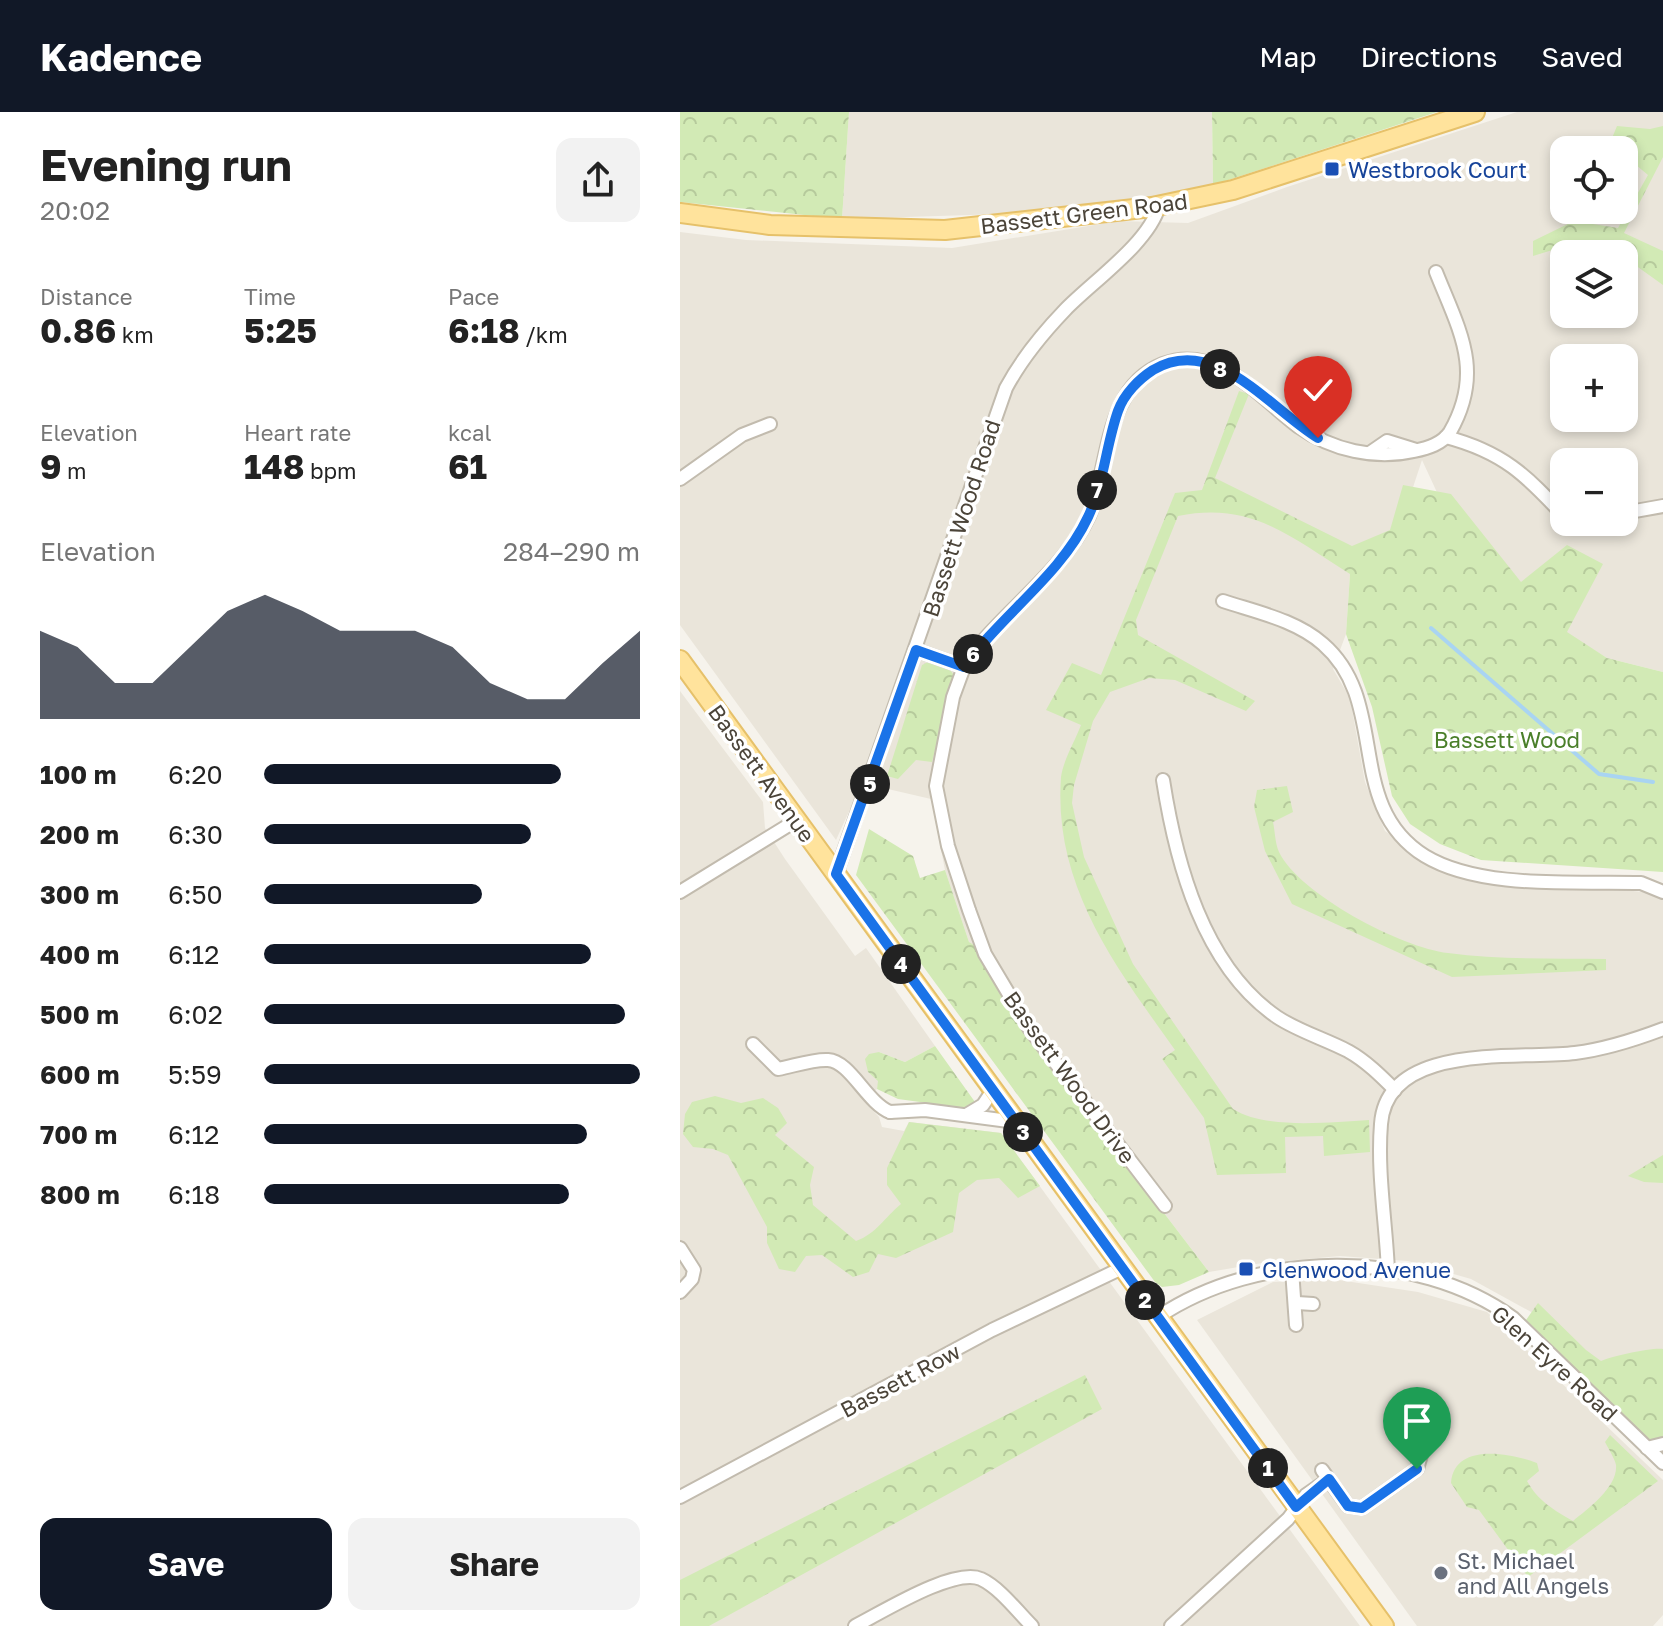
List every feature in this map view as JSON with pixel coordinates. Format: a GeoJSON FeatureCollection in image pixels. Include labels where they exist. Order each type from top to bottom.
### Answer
{"type":"FeatureCollection","features":[{"type":"Feature","properties":{"kind":"main road","name":"Bassett Green Road"},"geometry":{"type":"LineString","coordinates":[[680,213],[770,225],[945,230],[1159,206],[1233,190],[1475,112]]}},
{"type":"Feature","properties":{"kind":"main road","name":"Bassett Avenue"},"geometry":{"type":"LineString","coordinates":[[680,660],[1384,1626]]}},
{"type":"Feature","properties":{"kind":"street","name":"Bassett Wood Road"},"geometry":{"type":"LineString","coordinates":[[836,874],[1006,388],[1037,340],[1136,241],[1154,221],[1159,206]]}},
{"type":"Feature","properties":{"kind":"street"},"geometry":{"type":"LineString","coordinates":[[1436,272],[1466,347],[1470,371],[1467,389],[1446,437],[1471,444],[1516,467],[1550,502]]}},
{"type":"Feature","properties":{"kind":"street","name":"Bassett Wood Drive"},"geometry":{"type":"LineString","coordinates":[[1165,1206],[1029,1028],[985,954],[974,925],[948,846],[936,786],[945,727],[964,667],[994,627],[1076,540],[1089,515],[1120,406],[1132,388],[1162,365],[1189,361],[1222,369],[1248,384],[1318,438],[1340,448],[1387,455],[1416,450],[1446,437]]}},
{"type":"Feature","properties":{"kind":"street"},"geometry":{"type":"LineString","coordinates":[[680,479],[742,435],[770,424]]}},
{"type":"Feature","properties":{"kind":"street"},"geometry":{"type":"LineString","coordinates":[[1638,510],[1663,506]]}},
{"type":"Feature","properties":{"kind":"street"},"geometry":{"type":"LineString","coordinates":[[1237,606],[1242,591]]}},
{"type":"Feature","properties":{"kind":"street"},"geometry":{"type":"LineString","coordinates":[[1223,601],[1308,634],[1334,656],[1356,692],[1374,786],[1383,815],[1402,837],[1426,856],[1490,877],[1641,883],[1663,892]]}},
{"type":"Feature","properties":{"kind":"street"},"geometry":{"type":"LineString","coordinates":[[916,650],[964,667]]}},
{"type":"Feature","properties":{"kind":"street"},"geometry":{"type":"LineString","coordinates":[[1163,780],[1186,884],[1215,944],[1249,995],[1278,1018],[1350,1052],[1395,1090]]}},
{"type":"Feature","properties":{"kind":"street"},"geometry":{"type":"LineString","coordinates":[[680,892],[797,820]]}},
{"type":"Feature","properties":{"kind":"street"},"geometry":{"type":"LineString","coordinates":[[1388,1271],[1381,1122],[1395,1090],[1412,1076],[1447,1062],[1575,1053],[1622,1044],[1663,1029]]}},
{"type":"Feature","properties":{"kind":"street"},"geometry":{"type":"LineString","coordinates":[[753,1044],[775,1075],[829,1060],[840,1063],[889,1118],[913,1109],[1016,1122]]}},
{"type":"Feature","properties":{"kind":"street"},"geometry":{"type":"LineString","coordinates":[[968,1114],[983,1105],[993,1090]]}},
{"type":"Feature","properties":{"kind":"street"},"geometry":{"type":"LineString","coordinates":[[680,1248],[694,1270],[692,1279],[680,1292]]}},
{"type":"Feature","properties":{"kind":"street","name":"Glen Eyre Road"},"geometry":{"type":"LineString","coordinates":[[1158,1317],[1210,1290],[1292,1270],[1335,1267],[1388,1271],[1440,1282],[1493,1303],[1513,1318],[1663,1463]]}},
{"type":"Feature","properties":{"kind":"street","name":"Bassett Row"},"geometry":{"type":"LineString","coordinates":[[680,1497],[992,1330],[1122,1268]]}},
{"type":"Feature","properties":{"kind":"street"},"geometry":{"type":"LineString","coordinates":[[1292,1270],[1297,1303],[1296,1325]]}},
{"type":"Feature","properties":{"kind":"street"},"geometry":{"type":"LineString","coordinates":[[1297,1303],[1313,1304]]}},
{"type":"Feature","properties":{"kind":"street"},"geometry":{"type":"LineString","coordinates":[[1647,1448],[1663,1444]]}},
{"type":"Feature","properties":{"kind":"street"},"geometry":{"type":"LineString","coordinates":[[1171,1626],[1288,1519],[1326,1474],[1348,1506],[1362,1508],[1417,1469],[1423,1448]]}},
{"type":"Feature","properties":{"kind":"street"},"geometry":{"type":"LineString","coordinates":[[855,1626],[944,1582],[974,1577],[992,1587],[1032,1626]]}},
{"type":"Feature","properties":{"kind":"shaded area"},"geometry":{"type":"Polygon","coordinates":[[[849,112],[1212,112],[1213,185],[1138,200],[1030,213],[842,219],[849,112]]]}},
{"type":"Feature","properties":{"kind":"shaded area"},"geometry":{"type":"Polygon","coordinates":[[[1517,112],[1663,112],[1663,672],[1607,658],[1566,633],[1447,514],[1422,460],[1393,548],[1350,574],[1346,634],[1333,669],[1350,698],[1365,782],[1385,831],[1435,867],[1483,884],[1589,886],[1651,893],[1663,890],[1663,1430],[1542,1318],[1471,1279],[1408,1261],[1340,1256],[1262,1263],[1209,1272],[1019,1023],[969,942],[945,870],[931,799],[862,783],[836,840],[680,625],[680,232],[746,240],[952,248],[1119,221],[1188,223],[1287,187],[1517,112]]]}},
{"type":"Feature","properties":{"kind":"shaded area"},"geometry":{"type":"Polygon","coordinates":[[[680,691],[763,802],[765,828],[785,859],[855,956],[866,948],[935,1046],[905,1062],[879,1052],[868,1072],[879,1081],[877,1089],[863,1100],[879,1117],[882,1127],[904,1131],[909,1122],[1001,1133],[1360,1626],[680,1626],[680,691]]]}},
{"type":"Feature","properties":{"kind":"shaded area"},"geometry":{"type":"Polygon","coordinates":[[[1332,1279],[1418,1292],[1487,1312],[1663,1480],[1663,1615],[1653,1626],[1417,1626],[1197,1320],[1273,1282],[1332,1279]]]}},
{"type":"Feature","properties":{"kind":"green space"},"geometry":{"type":"Polygon","coordinates":[[[680,112],[849,112],[842,219],[680,202],[680,112]]]}},
{"type":"Feature","properties":{"kind":"green space"},"geometry":{"type":"Polygon","coordinates":[[[1212,112],[1437,112],[1213,185],[1212,112]]]}},
{"type":"Feature","properties":{"kind":"green space"},"geometry":{"type":"Polygon","coordinates":[[[1617,126],[1650,129],[1663,126],[1663,157],[1638,206],[1638,193],[1648,175],[1638,167],[1638,136],[1613,136],[1617,126]]]}},
{"type":"Feature","properties":{"kind":"green space"},"geometry":{"type":"Polygon","coordinates":[[[1568,224],[1618,228],[1620,224],[1629,224],[1624,233],[1663,251],[1663,285],[1638,267],[1638,240],[1550,240],[1550,251],[1533,256],[1533,241],[1568,224]]]}},
{"type":"Feature","properties":{"kind":"green space","name":"Bassett Wood"},"geometry":{"type":"Polygon","coordinates":[[[1239,391],[1249,394],[1215,478],[1352,546],[1390,530],[1403,485],[1451,494],[1521,582],[1567,545],[1603,564],[1567,632],[1607,658],[1663,672],[1663,872],[1481,860],[1440,844],[1410,824],[1392,796],[1372,707],[1346,634],[1350,574],[1289,535],[1249,518],[1204,513],[1178,516],[1136,620],[1138,635],[1255,701],[1246,711],[1175,680],[1149,678],[1110,692],[1093,721],[1074,785],[1072,803],[1084,857],[1133,964],[1233,1109],[1247,1116],[1280,1122],[1369,1120],[1370,1152],[1324,1156],[1323,1136],[1285,1137],[1286,1173],[1217,1175],[1204,1118],[1162,1059],[1175,1050],[1111,956],[1078,889],[1067,854],[1061,817],[1061,777],[1081,725],[1046,710],[1072,663],[1101,675],[1175,493],[1202,490],[1239,391]]]}},
{"type":"Feature","properties":{"kind":"green space"},"geometry":{"type":"Polygon","coordinates":[[[928,662],[950,670],[954,675],[932,762],[916,760],[898,779],[887,776],[922,665],[928,662]]]}},
{"type":"Feature","properties":{"kind":"green space"},"geometry":{"type":"Polygon","coordinates":[[[1287,786],[1293,812],[1273,822],[1279,852],[1307,885],[1354,916],[1428,949],[1487,957],[1606,959],[1606,970],[1452,977],[1292,904],[1265,851],[1254,807],[1257,790],[1287,786]]]}},
{"type":"Feature","properties":{"kind":"green space"},"geometry":{"type":"Polygon","coordinates":[[[869,829],[913,856],[920,878],[945,870],[969,942],[977,947],[1019,1023],[1209,1272],[1179,1285],[1162,1287],[1155,1282],[856,875],[869,829]]]}},
{"type":"Feature","properties":{"kind":"green space"},"geometry":{"type":"Polygon","coordinates":[[[935,1046],[975,1102],[964,1108],[898,1099],[877,1089],[878,1081],[868,1072],[865,1059],[869,1054],[879,1052],[905,1062],[935,1046]]]}},
{"type":"Feature","properties":{"kind":"green space"},"geometry":{"type":"Polygon","coordinates":[[[715,1096],[741,1103],[763,1098],[778,1108],[787,1123],[775,1135],[814,1167],[810,1185],[813,1205],[856,1241],[875,1230],[901,1204],[887,1185],[887,1168],[909,1122],[1001,1133],[1040,1186],[1018,1198],[999,1178],[977,1180],[959,1193],[953,1232],[896,1258],[878,1254],[869,1272],[853,1277],[822,1255],[806,1256],[795,1272],[779,1269],[767,1243],[767,1227],[728,1155],[713,1149],[693,1147],[683,1134],[685,1114],[692,1102],[715,1096]]]}},
{"type":"Feature","properties":{"kind":"green space"},"geometry":{"type":"Polygon","coordinates":[[[1663,1155],[1663,1183],[1644,1182],[1628,1176],[1663,1155]]]}},
{"type":"Feature","properties":{"kind":"green space"},"geometry":{"type":"Polygon","coordinates":[[[1538,1303],[1601,1361],[1632,1352],[1663,1349],[1663,1456],[1526,1320],[1538,1303]]]}},
{"type":"Feature","properties":{"kind":"green space"},"geometry":{"type":"Polygon","coordinates":[[[1085,1375],[1102,1409],[709,1626],[680,1626],[680,1580],[1085,1375]]]}},
{"type":"Feature","properties":{"kind":"green space"},"geometry":{"type":"Polygon","coordinates":[[[1610,1435],[1658,1481],[1528,1577],[1479,1510],[1467,1507],[1451,1483],[1454,1470],[1462,1461],[1473,1456],[1499,1454],[1526,1459],[1537,1463],[1539,1471],[1527,1481],[1531,1488],[1547,1504],[1573,1521],[1601,1497],[1612,1481],[1616,1465],[1605,1442],[1610,1435]]]}},
{"type":"Feature","properties":{"kind":"waterway"},"geometry":{"type":"LineString","coordinates":[[1431,628],[1599,774],[1653,782]]}},
{"type":"Feature","properties":{"kind":"place","name":"Westbrook Court"},"geometry":{"type":"Point","coordinates":[1332,169]}},
{"type":"Feature","properties":{"kind":"place","name":"Glenwood Avenue"},"geometry":{"type":"Point","coordinates":[1246,1269]}},
{"type":"Feature","properties":{"kind":"place","name":"St. Michael and All Angels"},"geometry":{"type":"Point","coordinates":[1441,1573]}},
{"type":"Feature","properties":{"kind":"route"},"geometry":{"type":"LineString","coordinates":[[1318,438],[1299,427],[1240,378],[1222,369],[1202,362],[1174,362],[1147,374],[1132,388],[1120,406],[1089,515],[1076,540],[994,627],[964,667],[916,650],[847,852],[836,874],[1296,1507],[1306,1495],[1329,1479],[1348,1506],[1362,1508],[1417,1469]]}}]}
